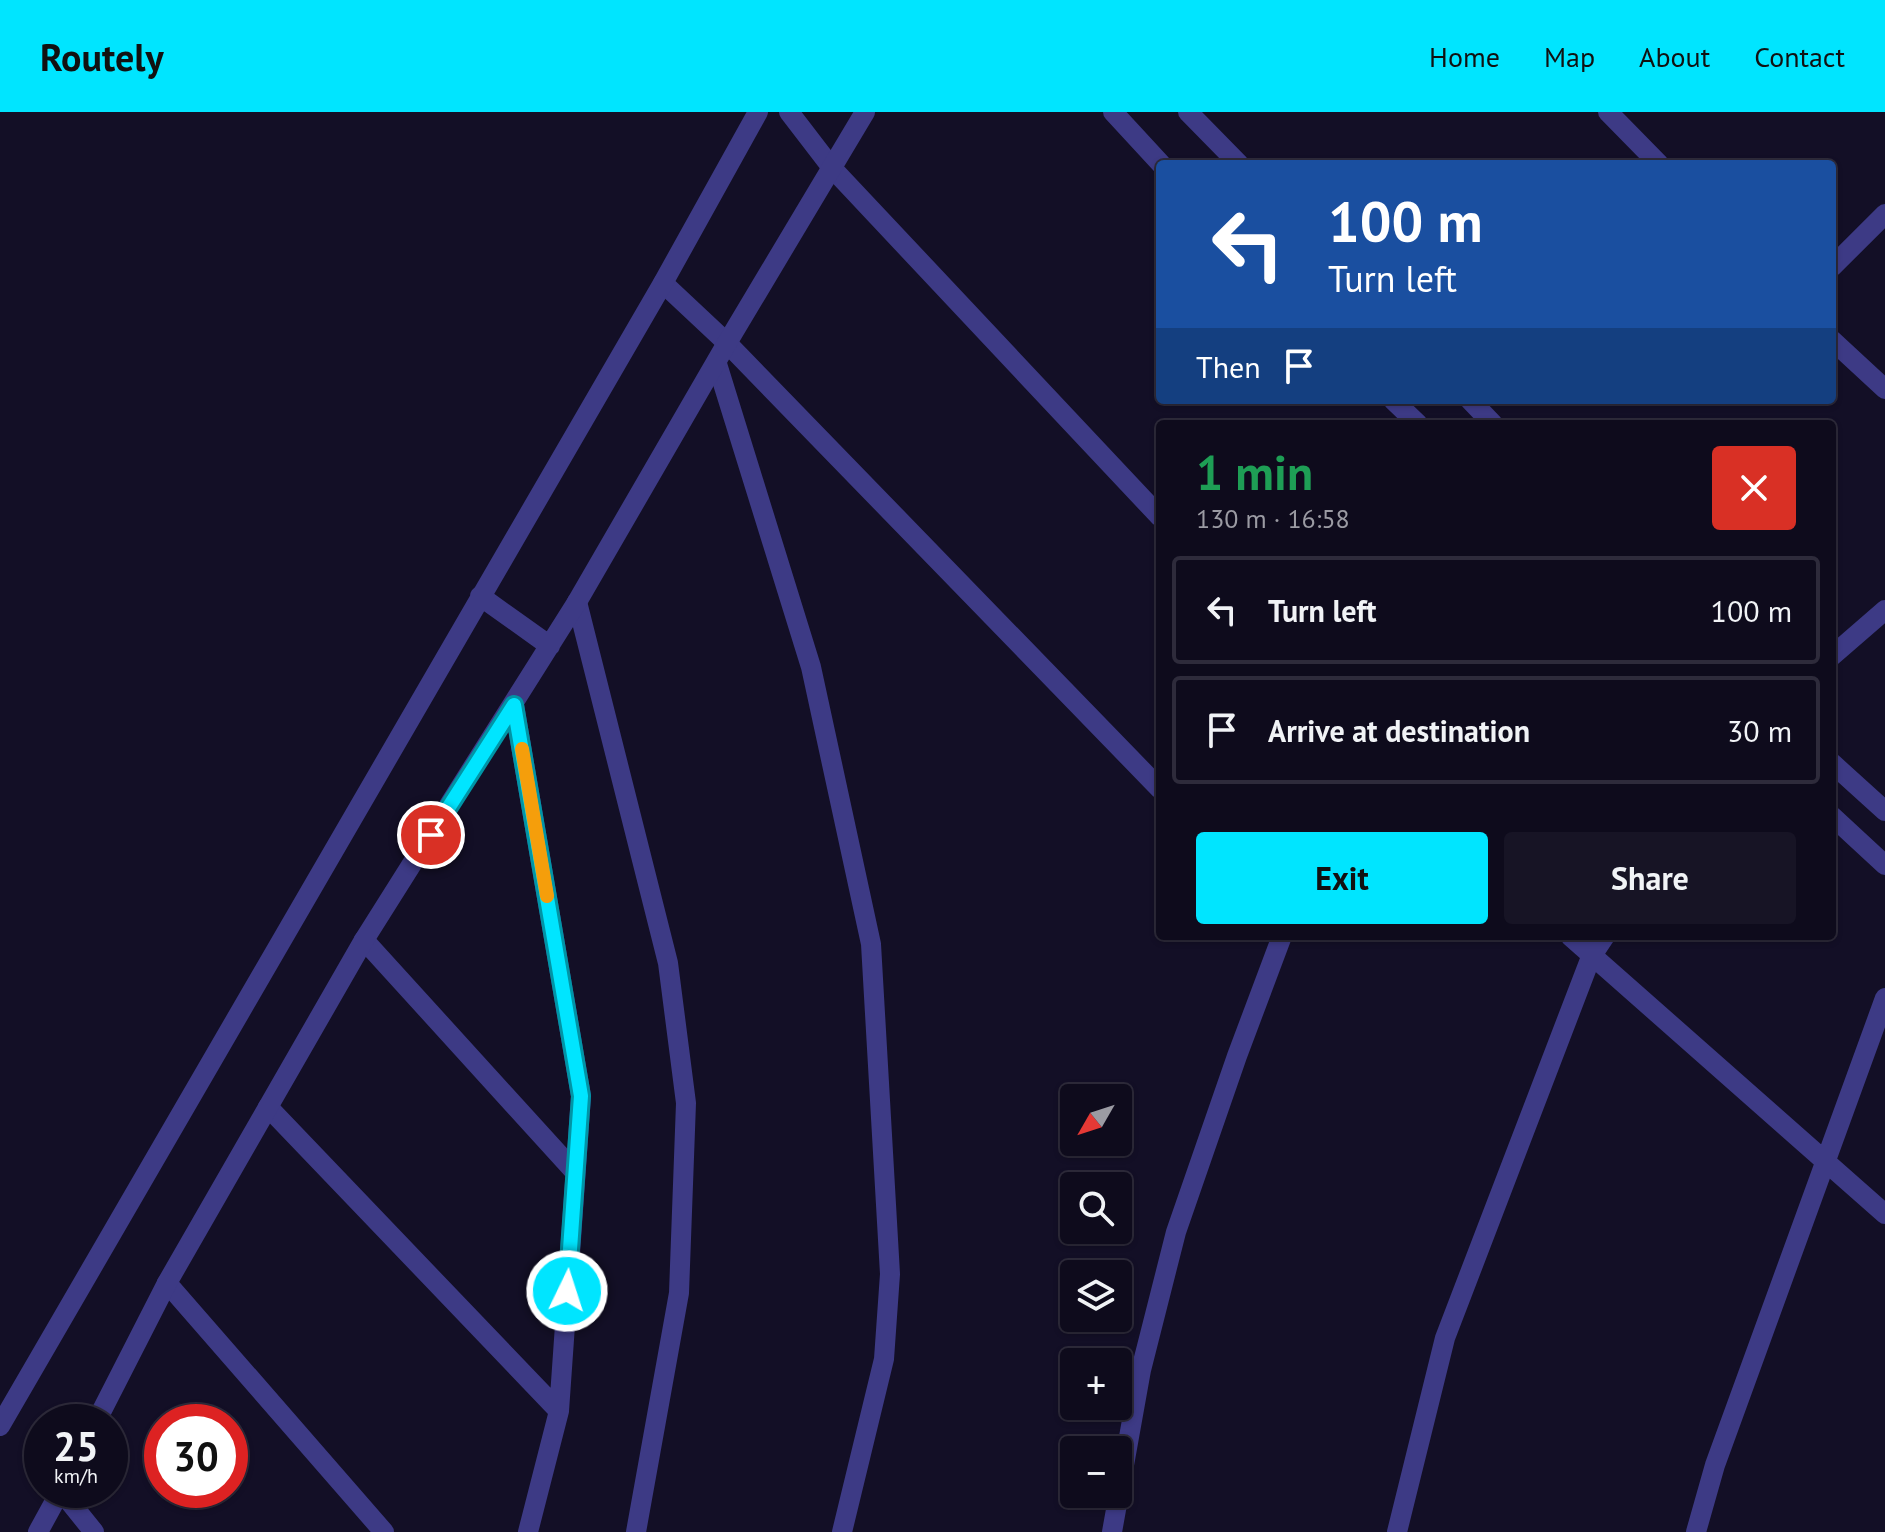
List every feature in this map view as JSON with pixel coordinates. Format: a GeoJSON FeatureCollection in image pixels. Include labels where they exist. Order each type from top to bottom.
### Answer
{"type":"FeatureCollection","features":[{"type":"Feature","properties":{"kind":"street"},"geometry":{"type":"LineString","coordinates":[[0,1426],[663,283],[758,112]]}},
{"type":"Feature","properties":{"kind":"street"},"geometry":{"type":"LineString","coordinates":[[789,112],[832,168],[1156,513]]}},
{"type":"Feature","properties":{"kind":"street"},"geometry":{"type":"LineString","coordinates":[[105,1404],[167,1283],[364,940],[577,602],[865,112]]}},
{"type":"Feature","properties":{"kind":"street"},"geometry":{"type":"LineString","coordinates":[[1113,112],[1157,160]]}},
{"type":"Feature","properties":{"kind":"street"},"geometry":{"type":"LineString","coordinates":[[1188,112],[1235,160]]}},
{"type":"Feature","properties":{"kind":"street"},"geometry":{"type":"LineString","coordinates":[[1608,112],[1655,160]]}},
{"type":"Feature","properties":{"kind":"street"},"geometry":{"type":"LineString","coordinates":[[1836,263],[1885,214]]}},
{"type":"Feature","properties":{"kind":"street"},"geometry":{"type":"LineString","coordinates":[[663,283],[727,343],[1156,785]]}},
{"type":"Feature","properties":{"kind":"street"},"geometry":{"type":"LineString","coordinates":[[1836,344],[1885,389]]}},
{"type":"Feature","properties":{"kind":"street"},"geometry":{"type":"LineString","coordinates":[[717,364],[811,667],[871,944],[890,1274],[884,1359],[842,1532]]}},
{"type":"Feature","properties":{"kind":"street"},"geometry":{"type":"LineString","coordinates":[[1397,404],[1414,420]]}},
{"type":"Feature","properties":{"kind":"street"},"geometry":{"type":"LineString","coordinates":[[1474,404],[1489,420]]}},
{"type":"Feature","properties":{"kind":"street"},"geometry":{"type":"LineString","coordinates":[[480,596],[550,646]]}},
{"type":"Feature","properties":{"kind":"street"},"geometry":{"type":"LineString","coordinates":[[577,602],[668,963],[686,1103],[679,1293],[636,1532]]}},
{"type":"Feature","properties":{"kind":"street"},"geometry":{"type":"LineString","coordinates":[[1836,653],[1885,610]]}},
{"type":"Feature","properties":{"kind":"street"},"geometry":{"type":"LineString","coordinates":[[514,705],[581,1096],[559,1411],[528,1532]]}},
{"type":"Feature","properties":{"kind":"street"},"geometry":{"type":"LineString","coordinates":[[1836,767],[1885,811]]}},
{"type":"Feature","properties":{"kind":"street"},"geometry":{"type":"LineString","coordinates":[[1836,820],[1885,865]]}},
{"type":"Feature","properties":{"kind":"street"},"geometry":{"type":"LineString","coordinates":[[364,940],[575,1172]]}},
{"type":"Feature","properties":{"kind":"street"},"geometry":{"type":"LineString","coordinates":[[1112,1532],[1141,1370],[1176,1232],[1280,940]]}},
{"type":"Feature","properties":{"kind":"street"},"geometry":{"type":"LineString","coordinates":[[1574,940],[1885,1214]]}},
{"type":"Feature","properties":{"kind":"street"},"geometry":{"type":"LineString","coordinates":[[1397,1532],[1445,1338],[1591,957],[1602,940]]}},
{"type":"Feature","properties":{"kind":"street"},"geometry":{"type":"LineString","coordinates":[[1696,1532],[1715,1465],[1885,998]]}},
{"type":"Feature","properties":{"kind":"street"},"geometry":{"type":"LineString","coordinates":[[268,1107],[559,1411]]}},
{"type":"Feature","properties":{"kind":"street"},"geometry":{"type":"LineString","coordinates":[[167,1283],[384,1532]]}},
{"type":"Feature","properties":{"kind":"street"},"geometry":{"type":"LineString","coordinates":[[38,1532],[51,1508]]}},
{"type":"Feature","properties":{"kind":"street"},"geometry":{"type":"LineString","coordinates":[[75,1508],[94,1532]]}},
{"type":"Feature","properties":{"kind":"slow traffic"},"geometry":{"type":"LineString","coordinates":[[522,749],[547,896]]}},
{"type":"Feature","properties":{"kind":"route"},"geometry":{"type":"LineString","coordinates":[[431,835],[514,705],[581,1096],[567,1291]]}}]}
